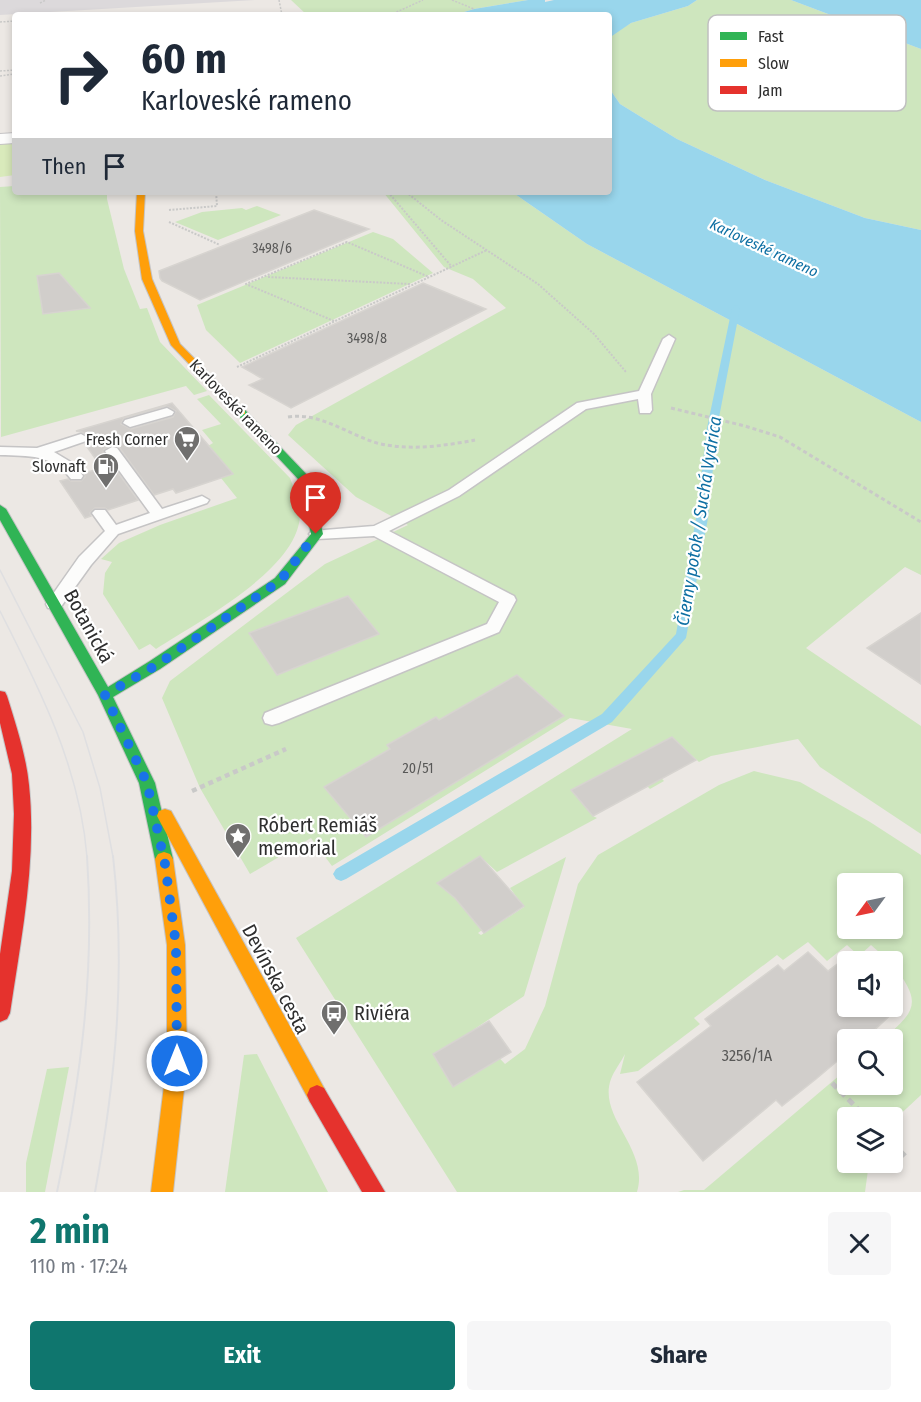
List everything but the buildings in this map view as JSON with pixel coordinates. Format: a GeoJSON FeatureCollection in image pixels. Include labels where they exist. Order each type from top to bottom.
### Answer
{"type":"FeatureCollection","features":[{"type":"Feature","properties":{"kind":"street","name":"Karloveské rameno"},"geometry":{"type":"LineString","coordinates":[[141,195],[139,231],[147,279],[176,345],[305,479],[316,534]]}},
{"type":"Feature","properties":{"kind":"street","name":"Botanická"},"geometry":{"type":"LineString","coordinates":[[0,509],[105,695],[147,783],[165,864],[176,945],[177,1061],[162,1192]]}},
{"type":"Feature","properties":{"kind":"street"},"geometry":{"type":"LineString","coordinates":[[105,695],[155,666],[280,581],[316,534]]}},
{"type":"Feature","properties":{"kind":"street"},"geometry":{"type":"LineString","coordinates":[[0,696],[13,741],[21,785],[21,840],[16,907],[0,1013]]}},
{"type":"Feature","properties":{"kind":"street","name":"Devínska cesta"},"geometry":{"type":"LineString","coordinates":[[147,783],[293,1053],[374,1192]]}},
{"type":"Feature","properties":{"kind":"lane"},"geometry":{"type":"LineString","coordinates":[[645,410],[644,394],[669,339]]}},
{"type":"Feature","properties":{"kind":"lane"},"geometry":{"type":"LineString","coordinates":[[316,534],[377,531],[454,492],[582,406],[644,394]]}},
{"type":"Feature","properties":{"kind":"lane"},"geometry":{"type":"LineString","coordinates":[[130,423],[167,412]]}},
{"type":"Feature","properties":{"kind":"lane"},"geometry":{"type":"LineString","coordinates":[[0,451],[42,451],[81,438]]}},
{"type":"Feature","properties":{"kind":"lane"},"geometry":{"type":"LineString","coordinates":[[42,451],[69,465],[76,476]]}},
{"type":"Feature","properties":{"kind":"lane"},"geometry":{"type":"LineString","coordinates":[[112,451],[159,515]]}},
{"type":"Feature","properties":{"kind":"lane"},"geometry":{"type":"LineString","coordinates":[[54,604],[86,561],[113,531],[202,500]]}},
{"type":"Feature","properties":{"kind":"lane"},"geometry":{"type":"LineString","coordinates":[[100,513],[113,531]]}},
{"type":"Feature","properties":{"kind":"lane"},"geometry":{"type":"LineString","coordinates":[[272,718],[493,628],[508,600],[377,531]]}},
{"type":"Feature","properties":{"kind":"path"},"geometry":{"type":"LineString","coordinates":[[40,3],[46,0]]}},
{"type":"Feature","properties":{"kind":"path"},"geometry":{"type":"LineString","coordinates":[[397,12],[423,0]]}},
{"type":"Feature","properties":{"kind":"path"},"geometry":{"type":"LineString","coordinates":[[452,0],[474,9]]}},
{"type":"Feature","properties":{"kind":"path"},"geometry":{"type":"LineString","coordinates":[[167,210],[217,206],[216,195]]}},
{"type":"Feature","properties":{"kind":"path"},"geometry":{"type":"LineString","coordinates":[[391,195],[452,267]]}},
{"type":"Feature","properties":{"kind":"path"},"geometry":{"type":"LineString","coordinates":[[410,195],[441,220],[538,284],[570,310],[594,334],[644,394],[666,406],[693,416],[724,420],[770,433],[808,452],[880,500],[921,522]]}},
{"type":"Feature","properties":{"kind":"path"},"geometry":{"type":"LineString","coordinates":[[162,219],[220,245]]}},
{"type":"Feature","properties":{"kind":"path"},"geometry":{"type":"LineString","coordinates":[[334,321],[246,284],[347,242],[430,277]]}},
{"type":"Feature","properties":{"kind":"path"},"geometry":{"type":"LineString","coordinates":[[209,380],[488,250]]}},
{"type":"Feature","properties":{"kind":"path"},"geometry":{"type":"LineString","coordinates":[[264,276],[413,285]]}},
{"type":"Feature","properties":{"kind":"path"},"geometry":{"type":"LineString","coordinates":[[279,420],[297,413],[349,429],[367,440],[387,445],[457,444],[475,440]]}},
{"type":"Feature","properties":{"kind":"path"},"geometry":{"type":"LineString","coordinates":[[192,792],[286,749]]}},
{"type":"Feature","properties":{"kind":"path"},"geometry":{"type":"LineString","coordinates":[[832,1083],[856,1107]]}},
{"type":"Feature","properties":{"kind":"path"},"geometry":{"type":"LineString","coordinates":[[903,1153],[908,1158]]}},
{"type":"Feature","properties":{"kind":"shaded area"},"geometry":{"type":"Polygon","coordinates":[[[0,0],[255,0],[51,12],[12,12],[12,14],[0,15],[0,0]]]}},
{"type":"Feature","properties":{"kind":"green space"},"geometry":{"type":"Polygon","coordinates":[[[291,0],[528,0],[464,12],[304,12],[291,0]]]}},
{"type":"Feature","properties":{"kind":"green space"},"geometry":{"type":"Polygon","coordinates":[[[697,0],[791,0],[831,15],[708,15],[708,111],[906,111],[906,43],[921,49],[921,230],[865,218],[765,180],[677,139],[620,104],[612,92],[612,34],[631,23],[688,6],[697,0]]]}},
{"type":"Feature","properties":{"kind":"green space"},"geometry":{"type":"Polygon","coordinates":[[[12,143],[12,175],[0,177],[0,144],[12,143]]]}},
{"type":"Feature","properties":{"kind":"green space"},"geometry":{"type":"Polygon","coordinates":[[[12,186],[12,195],[107,195],[124,269],[140,309],[147,308],[160,342],[207,391],[194,395],[186,386],[1,437],[0,187],[12,186]]]}},
{"type":"Feature","properties":{"kind":"green space"},"geometry":{"type":"Polygon","coordinates":[[[385,195],[516,195],[587,244],[921,422],[921,575],[905,567],[806,648],[921,726],[921,834],[820,767],[798,739],[711,756],[699,762],[672,737],[639,755],[664,781],[650,789],[646,785],[593,816],[597,818],[497,872],[482,858],[443,883],[482,930],[478,933],[481,935],[524,907],[510,888],[566,857],[524,996],[473,1030],[505,1064],[525,1049],[545,1006],[578,884],[598,855],[719,785],[754,771],[800,782],[870,822],[921,855],[921,1095],[903,1112],[903,1107],[837,1107],[837,1173],[868,1173],[865,1192],[678,1192],[704,1190],[837,1077],[837,1095],[903,1095],[903,1029],[895,1029],[912,1005],[903,979],[903,951],[878,951],[871,945],[864,951],[854,951],[847,945],[827,961],[808,942],[783,960],[777,955],[694,1018],[700,1024],[638,1071],[620,1074],[625,1054],[611,1079],[609,1093],[611,1107],[636,1162],[639,1176],[637,1192],[457,1192],[296,938],[632,729],[570,718],[332,866],[311,838],[250,874],[200,788],[162,698],[170,681],[325,564],[408,525],[356,497],[288,435],[296,425],[506,308],[473,279],[444,267],[385,195]]]}},
{"type":"Feature","properties":{"kind":"green space"},"geometry":{"type":"Polygon","coordinates":[[[257,206],[281,215],[218,240],[175,222],[202,212],[242,208],[246,210],[257,206]]]}},
{"type":"Feature","properties":{"kind":"green space"},"geometry":{"type":"Polygon","coordinates":[[[373,232],[393,239],[433,273],[240,363],[206,330],[197,305],[373,232]]]}},
{"type":"Feature","properties":{"kind":"green space"},"geometry":{"type":"Polygon","coordinates":[[[209,395],[290,478],[300,509],[295,534],[283,554],[265,574],[243,592],[156,649],[150,644],[139,650],[103,594],[105,573],[112,562],[101,559],[119,543],[160,525],[237,498],[221,478],[208,446],[213,443],[202,430],[221,424],[197,399],[209,395]]]}},
{"type":"Feature","properties":{"kind":"green space"},"geometry":{"type":"Polygon","coordinates":[[[257,1054],[328,1192],[225,1192],[244,1055],[257,1054]]]}},
{"type":"Feature","properties":{"kind":"green space"},"geometry":{"type":"Polygon","coordinates":[[[69,1067],[45,1192],[26,1192],[26,1163],[47,1069],[69,1067]]]}},
{"type":"Feature","properties":{"kind":"water"},"geometry":{"type":"Polygon","coordinates":[[[528,0],[545,0],[545,2],[554,0],[697,0],[688,6],[631,23],[612,36],[612,12],[464,12],[528,0]]]}},
{"type":"Feature","properties":{"kind":"water"},"geometry":{"type":"Polygon","coordinates":[[[791,0],[921,0],[921,49],[906,43],[906,15],[831,15],[791,0]]]}},
{"type":"Feature","properties":{"kind":"water"},"geometry":{"type":"Polygon","coordinates":[[[612,92],[620,104],[677,139],[765,180],[865,218],[921,230],[921,422],[587,244],[516,195],[612,195],[612,92]]]}},
{"type":"Feature","properties":{"kind":"waterway","name":"Čierny potok / Suchá Vydrica"},"geometry":{"type":"LineString","coordinates":[[341,874],[607,718],[682,635],[702,518],[712,428],[736,308]]}},
{"type":"Feature","properties":{"kind":"tram line"},"geometry":{"type":"LineString","coordinates":[[0,570],[83,732],[100,788],[113,857]]}},
{"type":"Feature","properties":{"kind":"tram line"},"geometry":{"type":"LineString","coordinates":[[0,611],[43,700],[67,761],[83,824],[87,857]]}},
{"type":"Feature","properties":{"kind":"tram line"},"geometry":{"type":"LineString","coordinates":[[57,1192],[73,1108],[84,1025],[89,942],[87,856]]}},
{"type":"Feature","properties":{"kind":"tram line"},"geometry":{"type":"LineString","coordinates":[[95,1192],[108,1108],[117,1024],[119,941],[113,856]]}},
{"type":"Feature","properties":{"kind":"traffic: fast"},"geometry":{"type":"LineString","coordinates":[[105,695],[155,665],[280,581],[317,534],[305,479],[241,412]]}},
{"type":"Feature","properties":{"kind":"traffic: fast"},"geometry":{"type":"LineString","coordinates":[[0,509],[105,695],[147,783],[164,859]]}},
{"type":"Feature","properties":{"kind":"traffic: slow"},"geometry":{"type":"LineString","coordinates":[[141,195],[139,231],[147,279],[176,345],[241,412]]}},
{"type":"Feature","properties":{"kind":"traffic: slow"},"geometry":{"type":"LineString","coordinates":[[165,816],[317,1095]]}},
{"type":"Feature","properties":{"kind":"traffic: slow"},"geometry":{"type":"LineString","coordinates":[[162,1192],[177,1061],[176,945],[164,859]]}},
{"type":"Feature","properties":{"kind":"traffic: jam"},"geometry":{"type":"LineString","coordinates":[[0,696],[18,763],[23,814],[17,900],[0,1013]]}},
{"type":"Feature","properties":{"kind":"traffic: jam"},"geometry":{"type":"LineString","coordinates":[[317,1095],[374,1192]]}},
{"type":"Feature","properties":{"kind":"place","name":"Fresh Corner"},"geometry":{"type":"Point","coordinates":[187,462]}},
{"type":"Feature","properties":{"kind":"place","name":"Slovnaft"},"geometry":{"type":"Point","coordinates":[106,489]}},
{"type":"Feature","properties":{"kind":"place","name":"Róbert Remiáš memorial"},"geometry":{"type":"Point","coordinates":[238,859]}},
{"type":"Feature","properties":{"kind":"place","name":"Riviéra"},"geometry":{"type":"Point","coordinates":[334,1036]}},
{"type":"Feature","properties":{"kind":"route"},"geometry":{"type":"LineString","coordinates":[[177,1061],[176,945],[165,864],[147,783],[105,695],[155,666],[280,581],[316,534]]}}]}
